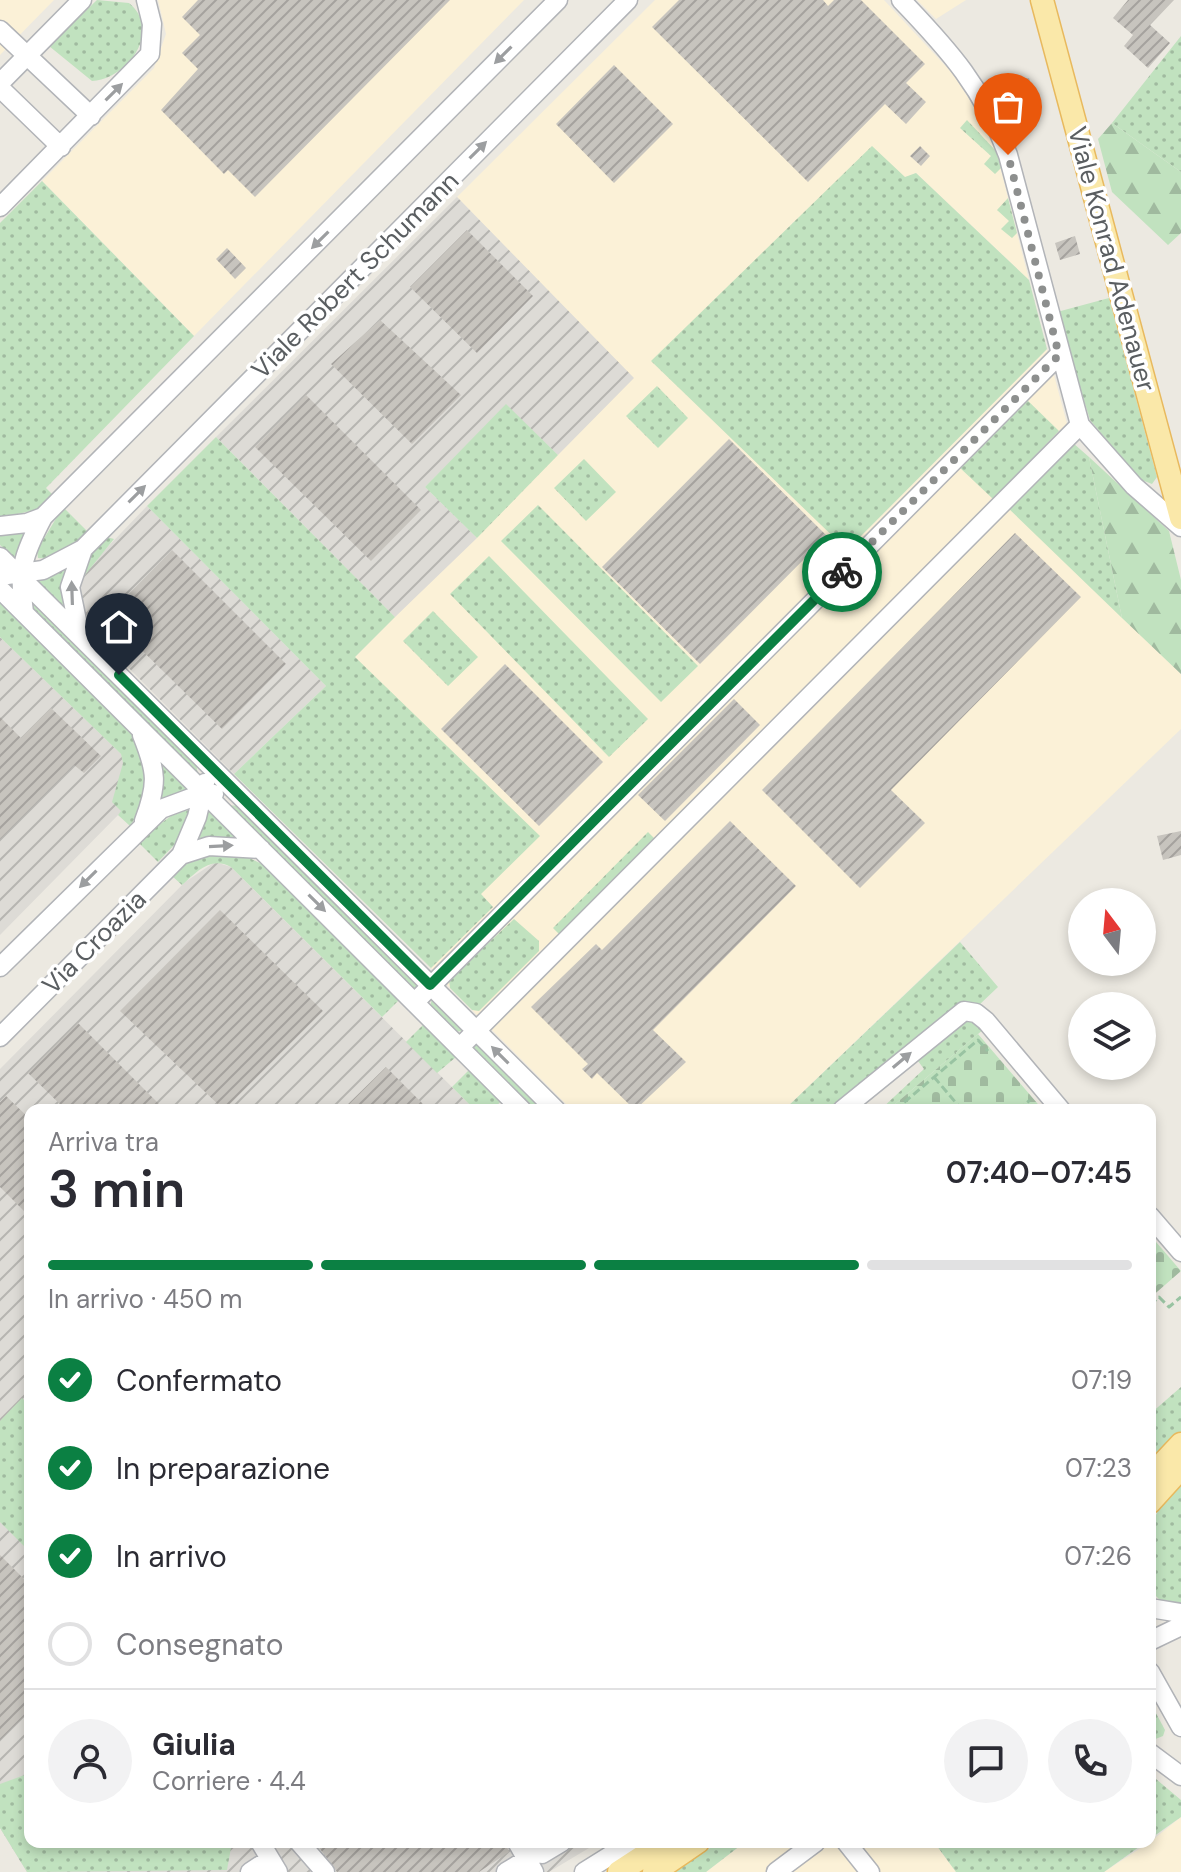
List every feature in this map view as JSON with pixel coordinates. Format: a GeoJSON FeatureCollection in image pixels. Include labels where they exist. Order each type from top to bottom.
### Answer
{"type":"FeatureCollection","features":[{"type":"Feature","properties":{"kind":"main road","name":"Viale Konrad Adenauer"},"geometry":{"type":"LineString","coordinates":[[1042,0],[1177,483],[1181,518]]}},
{"type":"Feature","properties":{"kind":"main road"},"geometry":{"type":"LineString","coordinates":[[1156,1471],[1181,1444]]}},
{"type":"Feature","properties":{"kind":"main road"},"geometry":{"type":"LineString","coordinates":[[1156,1495],[1181,1468]]}},
{"type":"Feature","properties":{"kind":"main road"},"geometry":{"type":"LineString","coordinates":[[619,1872],[656,1848]]}},
{"type":"Feature","properties":{"kind":"main road"},"geometry":{"type":"LineString","coordinates":[[654,1872],[689,1848]]}},
{"type":"Feature","properties":{"kind":"street"},"geometry":{"type":"LineString","coordinates":[[61,147],[0,86],[82,0]]}},
{"type":"Feature","properties":{"kind":"street"},"geometry":{"type":"LineString","coordinates":[[138,0],[152,24]]}},
{"type":"Feature","properties":{"kind":"street"},"geometry":{"type":"LineString","coordinates":[[0,207],[150,54],[152,24],[146,0]]}},
{"type":"Feature","properties":{"kind":"street","name":"Viale Robert Schumann"},"geometry":{"type":"LineString","coordinates":[[24,612],[19,576],[24,555],[43,517],[558,0]]}},
{"type":"Feature","properties":{"kind":"street","name":"Viale Robert Schumann"},"geometry":{"type":"LineString","coordinates":[[0,576],[19,576],[43,570],[83,549],[628,0]]}},
{"type":"Feature","properties":{"kind":"street"},"geometry":{"type":"LineString","coordinates":[[901,0],[965,68],[993,115],[1008,155],[1080,425],[1134,486],[1181,527]]}},
{"type":"Feature","properties":{"kind":"street"},"geometry":{"type":"LineString","coordinates":[[0,30],[91,116]]}},
{"type":"Feature","properties":{"kind":"street"},"geometry":{"type":"LineString","coordinates":[[416,1001],[1059,355]]}},
{"type":"Feature","properties":{"kind":"street"},"geometry":{"type":"LineString","coordinates":[[460,1047],[1080,425]]}},
{"type":"Feature","properties":{"kind":"street"},"geometry":{"type":"LineString","coordinates":[[0,526],[43,517]]}},
{"type":"Feature","properties":{"kind":"street","name":"Viale Robert Schumann"},"geometry":{"type":"LineString","coordinates":[[81,638],[70,587],[83,549]]}},
{"type":"Feature","properties":{"kind":"street"},"geometry":{"type":"LineString","coordinates":[[0,557],[550,1104]]}},
{"type":"Feature","properties":{"kind":"street"},"geometry":{"type":"LineString","coordinates":[[0,589],[516,1104]]}},
{"type":"Feature","properties":{"kind":"street","name":"Via Croazia"},"geometry":{"type":"LineString","coordinates":[[138,727],[155,777],[155,792],[143,824]]}},
{"type":"Feature","properties":{"kind":"street","name":"Via Croazia"},"geometry":{"type":"LineString","coordinates":[[2,1030],[181,855],[204,793],[204,760]]}},
{"type":"Feature","properties":{"kind":"street","name":"Via Croazia"},"geometry":{"type":"LineString","coordinates":[[0,967],[161,809],[204,793],[244,799]]}},
{"type":"Feature","properties":{"kind":"street"},"geometry":{"type":"LineString","coordinates":[[181,855],[209,846],[237,845],[261,849]]}},
{"type":"Feature","properties":{"kind":"street"},"geometry":{"type":"LineString","coordinates":[[849,1104],[964,1011],[976,1013],[986,1021],[1056,1104]]}},
{"type":"Feature","properties":{"kind":"street"},"geometry":{"type":"LineString","coordinates":[[1156,1223],[1181,1252]]}},
{"type":"Feature","properties":{"kind":"street"},"geometry":{"type":"LineString","coordinates":[[1156,1609],[1181,1613]]}},
{"type":"Feature","properties":{"kind":"street"},"geometry":{"type":"LineString","coordinates":[[1156,1638],[1181,1626]]}},
{"type":"Feature","properties":{"kind":"street"},"geometry":{"type":"LineString","coordinates":[[1156,1683],[1181,1727]]}},
{"type":"Feature","properties":{"kind":"street"},"geometry":{"type":"LineString","coordinates":[[1156,1757],[1181,1776]]}},
{"type":"Feature","properties":{"kind":"street"},"geometry":{"type":"LineString","coordinates":[[250,1872],[274,1866],[264,1848]]}},
{"type":"Feature","properties":{"kind":"street"},"geometry":{"type":"LineString","coordinates":[[304,1848],[325,1872]]}},
{"type":"Feature","properties":{"kind":"street"},"geometry":{"type":"LineString","coordinates":[[506,1872],[552,1848]]}},
{"type":"Feature","properties":{"kind":"street"},"geometry":{"type":"LineString","coordinates":[[583,1866],[620,1848]]}},
{"type":"Feature","properties":{"kind":"street"},"geometry":{"type":"LineString","coordinates":[[776,1872],[808,1848]]}},
{"type":"Feature","properties":{"kind":"street"},"geometry":{"type":"LineString","coordinates":[[851,1848],[870,1872]]}},
{"type":"Feature","properties":{"kind":"path"},"geometry":{"type":"LineString","coordinates":[[902,1104],[978,1040],[988,1052]]}},
{"type":"Feature","properties":{"kind":"path"},"geometry":{"type":"LineString","coordinates":[[934,1077],[957,1104]]}},
{"type":"Feature","properties":{"kind":"path"},"geometry":{"type":"LineString","coordinates":[[1025,1104],[1030,1100]]}},
{"type":"Feature","properties":{"kind":"path"},"geometry":{"type":"LineString","coordinates":[[1156,1300],[1159,1297],[1169,1307],[1181,1297]]}},
{"type":"Feature","properties":{"kind":"shaded area"},"geometry":{"type":"Polygon","coordinates":[[[0,0],[54,0],[0,55],[0,0]]]}},
{"type":"Feature","properties":{"kind":"shaded area"},"geometry":{"type":"Polygon","coordinates":[[[158,0],[524,0],[194,336],[42,181],[154,68],[166,34],[158,0]]]}},
{"type":"Feature","properties":{"kind":"shaded area"},"geometry":{"type":"Polygon","coordinates":[[[655,0],[884,0],[953,74],[984,122],[996,151],[1029,280],[916,173],[792,223],[847,550],[1047,349],[1070,435],[1008,507],[1181,674],[1181,729],[790,1104],[566,1104],[431,968],[493,907],[481,895],[355,657],[633,378],[457,197],[655,0]]]}},
{"type":"Feature","properties":{"kind":"shaded area"},"geometry":{"type":"Polygon","coordinates":[[[917,0],[966,0],[936,19],[917,0]]]}},
{"type":"Feature","properties":{"kind":"shaded area"},"geometry":{"type":"Polygon","coordinates":[[[457,197],[634,378],[558,455],[506,405],[425,487],[477,538],[395,617],[216,437],[457,197]]]}},
{"type":"Feature","properties":{"kind":"shaded area"},"geometry":{"type":"Polygon","coordinates":[[[147,506],[326,686],[234,774],[101,640],[85,616],[79,590],[84,576],[147,506]]]}},
{"type":"Feature","properties":{"kind":"shaded area"},"geometry":{"type":"Polygon","coordinates":[[[0,637],[121,754],[123,762],[122,811],[0,935],[0,637]]]}},
{"type":"Feature","properties":{"kind":"shaded area"},"geometry":{"type":"Polygon","coordinates":[[[215,862],[231,867],[469,1104],[24,1104],[24,1848],[589,1848],[549,1872],[27,1872],[0,1828],[0,1069],[185,882],[215,862]]]}},
{"type":"Feature","properties":{"kind":"shaded area"},"geometry":{"type":"Polygon","coordinates":[[[1181,1817],[1181,1872],[1104,1872],[1141,1848],[1156,1848],[1156,1837],[1181,1817]]]}},
{"type":"Feature","properties":{"kind":"shaded area"},"geometry":{"type":"Polygon","coordinates":[[[737,1848],[938,1848],[956,1872],[706,1872],[737,1848]]]}},
{"type":"Feature","properties":{"kind":"green space"},"geometry":{"type":"Polygon","coordinates":[[[97,0],[129,3],[139,14],[142,27],[136,52],[128,63],[105,78],[92,81],[49,46],[97,0]]]}},
{"type":"Feature","properties":{"kind":"green space"},"geometry":{"type":"Polygon","coordinates":[[[1181,36],[1181,172],[1112,123],[1181,36]]]}},
{"type":"Feature","properties":{"kind":"green space"},"geometry":{"type":"Polygon","coordinates":[[[967,120],[996,151],[1001,168],[995,174],[984,164],[991,156],[960,128],[967,120]]]}},
{"type":"Feature","properties":{"kind":"green space"},"geometry":{"type":"Polygon","coordinates":[[[1112,123],[1181,172],[1181,233],[1168,245],[1112,192],[1098,139],[1112,123]]]}},
{"type":"Feature","properties":{"kind":"green space"},"geometry":{"type":"Polygon","coordinates":[[[872,146],[905,177],[916,173],[1029,280],[1047,349],[847,550],[651,361],[872,146]]]}},
{"type":"Feature","properties":{"kind":"green space"},"geometry":{"type":"Polygon","coordinates":[[[42,181],[194,336],[46,488],[55,497],[35,510],[0,518],[0,223],[42,181]]]}},
{"type":"Feature","properties":{"kind":"green space"},"geometry":{"type":"Polygon","coordinates":[[[1008,198],[1017,233],[1012,238],[1001,229],[1009,221],[997,210],[1008,198]]]}},
{"type":"Feature","properties":{"kind":"green space"},"geometry":{"type":"Polygon","coordinates":[[[1109,298],[1157,477],[1152,484],[1139,479],[1090,420],[1057,312],[1109,298]]]}},
{"type":"Feature","properties":{"kind":"green space"},"geometry":{"type":"Polygon","coordinates":[[[657,386],[688,418],[658,448],[626,416],[657,386]]]}},
{"type":"Feature","properties":{"kind":"green space"},"geometry":{"type":"Polygon","coordinates":[[[1024,397],[1059,431],[993,499],[958,466],[1024,397]]]}},
{"type":"Feature","properties":{"kind":"green space"},"geometry":{"type":"Polygon","coordinates":[[[506,404],[558,455],[477,538],[425,487],[506,404]]]}},
{"type":"Feature","properties":{"kind":"green space"},"geometry":{"type":"Polygon","coordinates":[[[216,437],[395,617],[355,657],[540,836],[481,894],[493,907],[431,968],[234,774],[326,686],[147,506],[216,437]]]}},
{"type":"Feature","properties":{"kind":"green space"},"geometry":{"type":"Polygon","coordinates":[[[1073,443],[1089,457],[1122,618],[1007,507],[1073,443]]]}},
{"type":"Feature","properties":{"kind":"green space"},"geometry":{"type":"Polygon","coordinates":[[[1089,457],[1169,531],[1181,580],[1181,674],[1122,618],[1089,457]]]}},
{"type":"Feature","properties":{"kind":"green space"},"geometry":{"type":"Polygon","coordinates":[[[584,459],[616,492],[586,521],[554,488],[584,459]]]}},
{"type":"Feature","properties":{"kind":"green space"},"geometry":{"type":"Polygon","coordinates":[[[538,505],[698,666],[661,702],[501,541],[538,505]]]}},
{"type":"Feature","properties":{"kind":"green space"},"geometry":{"type":"Polygon","coordinates":[[[63,507],[87,531],[58,554],[38,558],[37,550],[63,507]]]}},
{"type":"Feature","properties":{"kind":"green space"},"geometry":{"type":"Polygon","coordinates":[[[28,530],[17,561],[0,545],[0,534],[28,530]]]}},
{"type":"Feature","properties":{"kind":"green space"},"geometry":{"type":"Polygon","coordinates":[[[103,536],[114,539],[84,576],[79,590],[83,563],[103,536]]]}},
{"type":"Feature","properties":{"kind":"green space"},"geometry":{"type":"Polygon","coordinates":[[[489,556],[648,719],[609,757],[450,594],[489,556]]]}},
{"type":"Feature","properties":{"kind":"green space"},"geometry":{"type":"Polygon","coordinates":[[[67,567],[64,609],[34,579],[67,567]]]}},
{"type":"Feature","properties":{"kind":"green space"},"geometry":{"type":"Polygon","coordinates":[[[29,595],[196,763],[198,775],[32,612],[29,595]]]}},
{"type":"Feature","properties":{"kind":"green space"},"geometry":{"type":"Polygon","coordinates":[[[0,602],[129,730],[136,742],[144,766],[145,790],[130,826],[118,815],[121,811],[112,802],[123,763],[121,754],[0,637],[0,602]]]}},
{"type":"Feature","properties":{"kind":"green space"},"geometry":{"type":"Polygon","coordinates":[[[433,611],[478,657],[448,686],[403,641],[433,611]]]}},
{"type":"Feature","properties":{"kind":"green space"},"geometry":{"type":"Polygon","coordinates":[[[161,763],[192,794],[159,806],[163,785],[161,763]]]}},
{"type":"Feature","properties":{"kind":"green space"},"geometry":{"type":"Polygon","coordinates":[[[227,805],[239,806],[420,984],[418,989],[413,989],[227,805]]]}},
{"type":"Feature","properties":{"kind":"green space"},"geometry":{"type":"Polygon","coordinates":[[[187,810],[190,812],[180,839],[158,862],[137,841],[171,816],[187,810]]]}},
{"type":"Feature","properties":{"kind":"green space"},"geometry":{"type":"Polygon","coordinates":[[[209,810],[239,840],[197,843],[209,810]]]}},
{"type":"Feature","properties":{"kind":"green space"},"geometry":{"type":"Polygon","coordinates":[[[648,832],[659,843],[564,939],[553,928],[648,832]]]}},
{"type":"Feature","properties":{"kind":"green space"},"geometry":{"type":"Polygon","coordinates":[[[215,855],[247,857],[262,864],[399,1000],[382,1017],[231,867],[210,864],[182,885],[171,875],[191,861],[215,855]]]}},
{"type":"Feature","properties":{"kind":"green space"},"geometry":{"type":"Polygon","coordinates":[[[514,919],[539,941],[539,951],[479,1011],[472,1010],[450,988],[449,980],[514,919]]]}},
{"type":"Feature","properties":{"kind":"green space"},"geometry":{"type":"Polygon","coordinates":[[[960,942],[998,987],[978,1006],[962,1004],[954,1007],[838,1104],[790,1104],[960,942]]]}},
{"type":"Feature","properties":{"kind":"green space"},"geometry":{"type":"Polygon","coordinates":[[[432,999],[462,1025],[461,1031],[456,1032],[430,1006],[432,999]]]}},
{"type":"Feature","properties":{"kind":"green space"},"geometry":{"type":"Polygon","coordinates":[[[970,1020],[984,1029],[895,1104],[886,1104],[924,1069],[915,1057],[962,1021],[970,1020]]]}},
{"type":"Feature","properties":{"kind":"green space"},"geometry":{"type":"Polygon","coordinates":[[[423,1025],[456,1057],[437,1073],[406,1042],[423,1025]]]}},
{"type":"Feature","properties":{"kind":"green space"},"geometry":{"type":"Polygon","coordinates":[[[978,1034],[1038,1104],[895,1104],[978,1034]]]}},
{"type":"Feature","properties":{"kind":"green space"},"geometry":{"type":"Polygon","coordinates":[[[475,1041],[540,1104],[528,1104],[472,1048],[475,1041]]]}},
{"type":"Feature","properties":{"kind":"green space"},"geometry":{"type":"Polygon","coordinates":[[[469,1070],[501,1101],[498,1104],[469,1104],[452,1087],[469,1070]]]}},
{"type":"Feature","properties":{"kind":"green space"},"geometry":{"type":"Polygon","coordinates":[[[1156,1242],[1181,1271],[1156,1293],[1156,1242]]]}},
{"type":"Feature","properties":{"kind":"green space"},"geometry":{"type":"Polygon","coordinates":[[[1181,1387],[1181,1434],[1156,1462],[1156,1409],[1181,1387]]]}},
{"type":"Feature","properties":{"kind":"green space"},"geometry":{"type":"Polygon","coordinates":[[[22,1398],[24,1546],[0,1522],[0,1421],[22,1398]]]}},
{"type":"Feature","properties":{"kind":"green space"},"geometry":{"type":"Polygon","coordinates":[[[1181,1480],[1181,1605],[1161,1601],[1156,1596],[1156,1515],[1181,1480]]]}},
{"type":"Feature","properties":{"kind":"green space"},"geometry":{"type":"Polygon","coordinates":[[[1156,1713],[1165,1730],[1163,1736],[1156,1739],[1156,1713]]]}},
{"type":"Feature","properties":{"kind":"green space"},"geometry":{"type":"Polygon","coordinates":[[[24,1775],[24,1848],[231,1848],[227,1870],[27,1872],[0,1828],[0,1784],[24,1775]]]}},
{"type":"Feature","properties":{"kind":"green space"},"geometry":{"type":"Polygon","coordinates":[[[1156,1779],[1181,1800],[1181,1817],[1156,1835],[1156,1779]]]}},
{"type":"Feature","properties":{"kind":"green space"},"geometry":{"type":"Polygon","coordinates":[[[710,1848],[737,1848],[706,1872],[674,1872],[710,1848]]]}},
{"type":"Feature","properties":{"kind":"green space"},"geometry":{"type":"Polygon","coordinates":[[[938,1848],[1138,1848],[1104,1872],[956,1872],[938,1848]]]}},
{"type":"Feature","properties":{"kind":"building"},"geometry":{"type":"Polygon","coordinates":[[[198,0],[450,0],[255,197],[228,170],[224,174],[161,110],[198,69],[182,53],[200,35],[182,17],[198,0]]]}},
{"type":"Feature","properties":{"kind":"building"},"geometry":{"type":"Polygon","coordinates":[[[679,0],[823,0],[828,6],[834,0],[861,0],[925,64],[906,83],[926,102],[906,124],[885,104],[808,182],[652,27],[679,0]]]}},
{"type":"Feature","properties":{"kind":"building"},"geometry":{"type":"Polygon","coordinates":[[[1128,0],[1174,0],[1150,25],[1170,43],[1148,68],[1124,46],[1133,35],[1113,18],[1128,0]]]}},
{"type":"Feature","properties":{"kind":"building"},"geometry":{"type":"Polygon","coordinates":[[[614,65],[673,124],[614,183],[556,124],[614,65]]]}},
{"type":"Feature","properties":{"kind":"building"},"geometry":{"type":"Polygon","coordinates":[[[1029,78],[1040,114],[1021,119],[1010,83],[1029,78]]]}},
{"type":"Feature","properties":{"kind":"building"},"geometry":{"type":"Polygon","coordinates":[[[920,146],[930,156],[921,166],[910,156],[920,146]]]}},
{"type":"Feature","properties":{"kind":"building"},"geometry":{"type":"Polygon","coordinates":[[[467,230],[533,296],[477,353],[410,287],[467,230]]]}},
{"type":"Feature","properties":{"kind":"building"},"geometry":{"type":"Polygon","coordinates":[[[1075,236],[1080,254],[1060,260],[1055,243],[1075,236]]]}},
{"type":"Feature","properties":{"kind":"building"},"geometry":{"type":"Polygon","coordinates":[[[227,248],[246,268],[235,279],[216,259],[227,248]]]}},
{"type":"Feature","properties":{"kind":"building"},"geometry":{"type":"Polygon","coordinates":[[[380,320],[461,395],[412,444],[331,364],[380,320]]]}},
{"type":"Feature","properties":{"kind":"building"},"geometry":{"type":"Polygon","coordinates":[[[306,395],[421,510],[371,561],[255,447],[306,395]]]}},
{"type":"Feature","properties":{"kind":"building"},"geometry":{"type":"Polygon","coordinates":[[[729,439],[827,536],[700,664],[602,567],[729,439]]]}},
{"type":"Feature","properties":{"kind":"building"},"geometry":{"type":"Polygon","coordinates":[[[1015,533],[1081,597],[891,790],[925,823],[860,888],[762,790],[1015,533]]]}},
{"type":"Feature","properties":{"kind":"building"},"geometry":{"type":"Polygon","coordinates":[[[172,550],[286,664],[222,729],[107,616],[172,550]]]}},
{"type":"Feature","properties":{"kind":"building"},"geometry":{"type":"Polygon","coordinates":[[[505,664],[603,762],[539,826],[441,729],[505,664]]]}},
{"type":"Feature","properties":{"kind":"building"},"geometry":{"type":"Polygon","coordinates":[[[734,699],[760,725],[665,821],[638,795],[734,699]]]}},
{"type":"Feature","properties":{"kind":"building"},"geometry":{"type":"Polygon","coordinates":[[[51,708],[101,756],[84,773],[74,765],[0,839],[0,717],[21,738],[51,708]]]}},
{"type":"Feature","properties":{"kind":"building"},"geometry":{"type":"Polygon","coordinates":[[[730,821],[796,886],[653,1030],[686,1062],[641,1104],[629,1104],[597,1073],[592,1079],[582,1069],[588,1064],[531,1007],[596,944],[602,950],[730,821]]]}},
{"type":"Feature","properties":{"kind":"building"},"geometry":{"type":"Polygon","coordinates":[[[1181,831],[1181,855],[1163,860],[1157,836],[1181,831]]]}},
{"type":"Feature","properties":{"kind":"building"},"geometry":{"type":"Polygon","coordinates":[[[220,910],[323,1011],[230,1104],[218,1104],[120,1011],[220,910]]]}},
{"type":"Feature","properties":{"kind":"building"},"geometry":{"type":"Polygon","coordinates":[[[78,1023],[159,1104],[60,1104],[28,1073],[78,1023]]]}},
{"type":"Feature","properties":{"kind":"building"},"geometry":{"type":"Polygon","coordinates":[[[386,1067],[423,1104],[348,1104],[386,1067]]]}},
{"type":"Feature","properties":{"kind":"building"},"geometry":{"type":"Polygon","coordinates":[[[6,1096],[24,1113],[24,1211],[0,1187],[0,1102],[6,1096]]]}},
{"type":"Feature","properties":{"kind":"building"},"geometry":{"type":"Polygon","coordinates":[[[0,1555],[24,1579],[24,1716],[0,1740],[0,1555]]]}},
{"type":"Feature","properties":{"kind":"building"},"geometry":{"type":"Polygon","coordinates":[[[319,1848],[507,1848],[509,1852],[479,1872],[337,1872],[319,1848]]]}},
{"type":"Feature","properties":{"kind":"way so far"},"geometry":{"type":"LineString","coordinates":[[842,572],[1059,355],[1008,155]]}},
{"type":"Feature","properties":{"kind":"route"},"geometry":{"type":"LineString","coordinates":[[119,675],[430,985],[842,572]]}}]}
